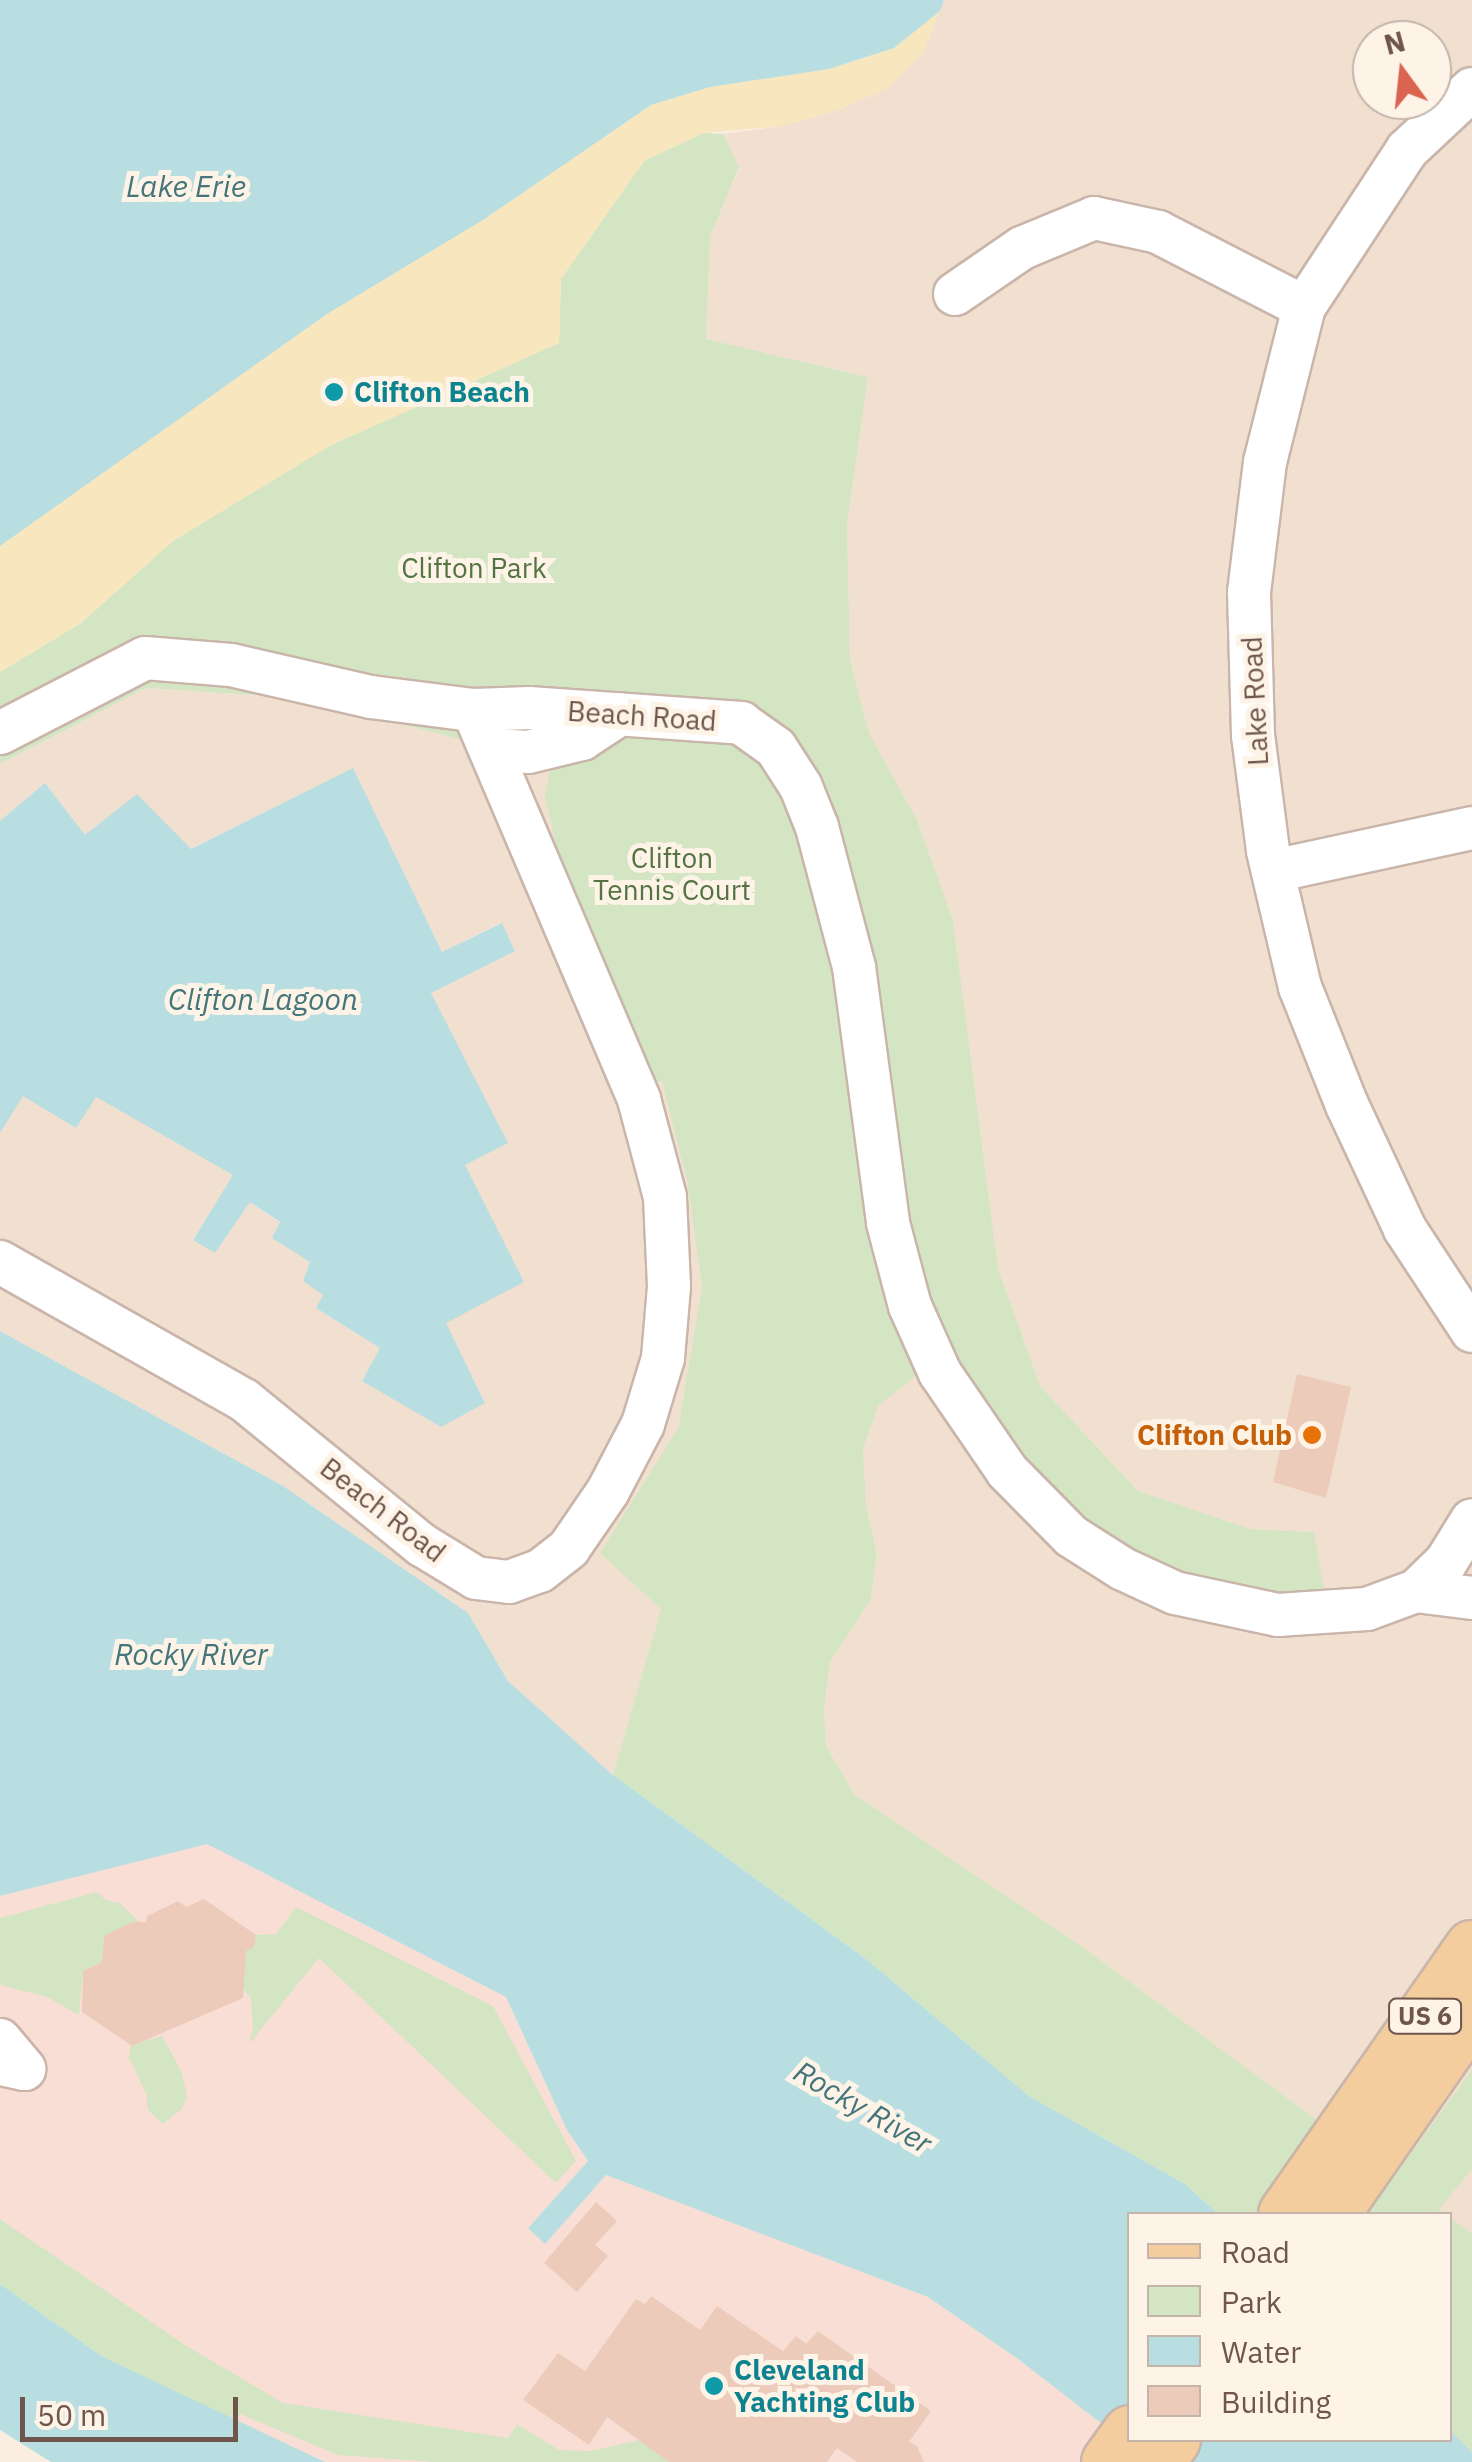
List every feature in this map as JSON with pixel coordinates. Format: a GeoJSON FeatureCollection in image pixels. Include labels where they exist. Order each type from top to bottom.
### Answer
{"type":"FeatureCollection","features":[{"type":"Feature","properties":{"kind":"main road","name":"US 6"},"geometry":{"type":"LineString","coordinates":[[1334,2212],[1472,1947]]}},
{"type":"Feature","properties":{"kind":"main road","name":"US 6"},"geometry":{"type":"LineString","coordinates":[[1287,2212],[1472,2016]]}},
{"type":"Feature","properties":{"kind":"main road"},"geometry":{"type":"LineString","coordinates":[[1108,2462],[1127,2436]]}},
{"type":"Feature","properties":{"kind":"street","name":"Lake Road"},"geometry":{"type":"LineString","coordinates":[[1472,89],[1407,150],[1304,307],[1265,462],[1250,592],[1253,735],[1273,871],[1300,987],[1347,1105],[1405,1229],[1472,1331]]}},
{"type":"Feature","properties":{"kind":"street"},"geometry":{"type":"LineString","coordinates":[[955,294],[1022,248],[1094,218],[1158,232],[1304,307]]}},
{"type":"Feature","properties":{"kind":"street","name":"Beach Road"},"geometry":{"type":"LineString","coordinates":[[0,732],[145,658],[231,665],[371,697],[473,710],[620,714],[740,723],[776,748],[801,787],[817,827],[854,967],[888,1223],[910,1306],[940,1373],[1007,1471],[1071,1536],[1123,1569],[1203,1601],[1278,1615],[1367,1609],[1416,1591],[1446,1562],[1472,1520]]}},
{"type":"Feature","properties":{"kind":"street","name":"Beach Road"},"geometry":{"type":"LineString","coordinates":[[0,1262],[244,1400],[422,1545],[476,1578],[509,1582],[540,1571],[568,1548],[608,1490],[643,1424],[664,1358],[669,1286],[666,1197],[639,1099],[473,710]]}},
{"type":"Feature","properties":{"kind":"street"},"geometry":{"type":"LineString","coordinates":[[492,750],[528,752],[582,739],[620,714]]}},
{"type":"Feature","properties":{"kind":"street"},"geometry":{"type":"LineString","coordinates":[[1273,871],[1472,828]]}},
{"type":"Feature","properties":{"kind":"street","name":"Beach Road"},"geometry":{"type":"LineString","coordinates":[[1416,1591],[1472,1598]]}},
{"type":"Feature","properties":{"kind":"street"},"geometry":{"type":"LineString","coordinates":[[0,2040],[24,2069],[0,2064]]}},
{"type":"Feature","properties":{"kind":"shaded area"},"geometry":{"type":"Polygon","coordinates":[[[944,0],[1472,0],[1472,2235],[1452,2220],[1452,2212],[1441,2212],[1081,1946],[855,1795],[826,1746],[824,1708],[830,1662],[871,1599],[877,1555],[866,1504],[863,1449],[878,1406],[944,1354],[1125,1554],[1314,1532],[1250,1529],[1138,1491],[1040,1386],[998,1268],[953,920],[917,820],[869,733],[850,659],[847,524],[868,377],[706,339],[710,237],[739,168],[723,134],[783,126],[841,109],[889,87],[923,53],[944,0]]]}},
{"type":"Feature","properties":{"kind":"shaded area"},"geometry":{"type":"Polygon","coordinates":[[[146,688],[298,698],[551,762],[648,1086],[662,1081],[687,1180],[702,1287],[678,1428],[601,1553],[661,1609],[613,1775],[508,1681],[468,1613],[283,1486],[0,1331],[0,1133],[23,1095],[76,1128],[95,1096],[234,1175],[193,1239],[215,1253],[250,1202],[280,1223],[311,1262],[324,1295],[317,1308],[380,1348],[362,1381],[485,1402],[445,1323],[464,1165],[507,1143],[431,993],[515,950],[501,923],[442,952],[353,769],[190,849],[85,835],[45,783],[0,821],[0,764],[146,688]]]}},
{"type":"Feature","properties":{"kind":"shaded area"},"geometry":{"type":"Polygon","coordinates":[[[206,1843],[506,1997],[567,2130],[588,2161],[528,2228],[545,2243],[606,2175],[627,2182],[928,2297],[1018,2359],[1151,2462],[325,2462],[215,2413],[0,2284],[0,1896],[206,1843]]]}},
{"type":"Feature","properties":{"kind":"green space"},"geometry":{"type":"Polygon","coordinates":[[[703,133],[723,134],[739,167],[710,237],[706,339],[868,377],[847,524],[850,659],[869,733],[917,820],[953,920],[998,1268],[1040,1386],[1138,1491],[1250,1529],[1314,1532],[1324,1591],[1272,1595],[1195,1585],[1125,1554],[1068,1511],[1011,1450],[944,1354],[878,1406],[863,1449],[866,1504],[877,1555],[871,1599],[830,1662],[824,1708],[826,1746],[855,1795],[1081,1946],[1394,2177],[1472,2070],[1472,2169],[1439,2209],[1443,2212],[1216,2212],[1185,2184],[1029,2096],[866,1959],[613,1775],[661,1609],[600,1553],[678,1428],[702,1287],[687,1180],[662,1081],[648,1086],[566,888],[545,796],[551,762],[298,698],[146,688],[0,764],[0,672],[81,623],[173,541],[331,445],[559,343],[561,279],[644,161],[703,133]]]}},
{"type":"Feature","properties":{"kind":"green space"},"geometry":{"type":"Polygon","coordinates":[[[97,1892],[106,1900],[120,1903],[141,1924],[104,1936],[102,1962],[83,1971],[79,2015],[47,1997],[0,1985],[0,1918],[97,1892]]]}},
{"type":"Feature","properties":{"kind":"green space"},"geometry":{"type":"Polygon","coordinates":[[[296,1907],[493,2006],[576,2161],[556,2183],[319,1958],[249,2044],[253,2028],[251,1998],[243,1989],[246,1951],[254,1947],[256,1935],[276,1934],[296,1907]]]}},
{"type":"Feature","properties":{"kind":"green space"},"geometry":{"type":"Polygon","coordinates":[[[162,2036],[182,2073],[187,2095],[182,2109],[163,2124],[148,2110],[146,2093],[129,2058],[131,2045],[162,2036]]]}},
{"type":"Feature","properties":{"kind":"green space"},"geometry":{"type":"Polygon","coordinates":[[[0,2219],[185,2345],[283,2403],[508,2438],[517,2424],[559,2450],[590,2451],[639,2440],[669,2462],[436,2462],[338,2455],[240,2414],[235,2422],[103,2357],[0,2284],[0,2219]]]}},
{"type":"Feature","properties":{"kind":"green space"},"geometry":{"type":"Polygon","coordinates":[[[1452,2219],[1472,2234],[1472,2452],[1452,2433],[1452,2219]]]}},
{"type":"Feature","properties":{"kind":"sand","name":"Clifton Beach"},"geometry":{"type":"Polygon","coordinates":[[[940,11],[923,53],[889,87],[841,109],[783,126],[703,133],[644,161],[561,279],[559,343],[331,445],[173,541],[81,623],[0,672],[0,546],[327,314],[483,220],[651,105],[710,87],[829,69],[894,48],[940,11]]]}},
{"type":"Feature","properties":{"kind":"water","name":"Lake Erie"},"geometry":{"type":"Polygon","coordinates":[[[0,0],[944,0],[940,11],[894,48],[829,69],[710,87],[651,105],[483,220],[327,314],[0,546],[0,0]]]}},
{"type":"Feature","properties":{"kind":"water","name":"Clifton Lagoon"},"geometry":{"type":"Polygon","coordinates":[[[353,768],[442,952],[502,923],[515,951],[431,993],[508,1143],[465,1165],[524,1282],[446,1323],[485,1403],[441,1427],[362,1381],[380,1348],[316,1308],[323,1295],[303,1281],[310,1262],[272,1238],[280,1222],[250,1202],[215,1253],[193,1240],[233,1175],[96,1097],[76,1128],[23,1096],[0,1133],[0,821],[45,783],[85,835],[137,794],[191,849],[353,768]]]}},
{"type":"Feature","properties":{"kind":"water","name":"Rocky River"},"geometry":{"type":"Polygon","coordinates":[[[0,1331],[283,1486],[468,1613],[508,1681],[613,1775],[866,1959],[1029,2096],[1185,2184],[1216,2212],[1127,2212],[1127,2442],[1452,2442],[1452,2433],[1472,2452],[1472,2462],[1151,2462],[1018,2359],[928,2297],[606,2175],[545,2244],[528,2228],[588,2161],[567,2130],[506,1997],[207,1844],[0,1896],[0,1331]]]}},
{"type":"Feature","properties":{"kind":"water"},"geometry":{"type":"Polygon","coordinates":[[[0,2284],[103,2357],[325,2462],[51,2462],[0,2430],[0,2284]]]}},
{"type":"Feature","properties":{"kind":"building","name":"Clifton Club"},"geometry":{"type":"Polygon","coordinates":[[[1297,1374],[1351,1387],[1326,1498],[1273,1482],[1297,1374]]]}},
{"type":"Feature","properties":{"kind":"building"},"geometry":{"type":"Polygon","coordinates":[[[204,1899],[256,1935],[254,1947],[246,1951],[243,1998],[132,2046],[82,2012],[83,1971],[102,1962],[104,1936],[132,1922],[146,1922],[147,1916],[178,1901],[186,1907],[204,1899]]]}},
{"type":"Feature","properties":{"kind":"building"},"geometry":{"type":"Polygon","coordinates":[[[596,2202],[617,2221],[595,2245],[608,2256],[577,2292],[544,2263],[596,2202]]]}},
{"type":"Feature","properties":{"kind":"building","name":"Cleveland Yachting Club"},"geometry":{"type":"Polygon","coordinates":[[[651,2296],[700,2330],[717,2306],[783,2351],[796,2336],[806,2344],[818,2331],[931,2411],[909,2442],[917,2446],[924,2462],[857,2462],[837,2448],[827,2462],[669,2462],[607,2417],[589,2445],[523,2400],[558,2353],[585,2371],[636,2299],[645,2304],[651,2296]]]}},
{"type":"Feature","properties":{"kind":"place","name":"Clifton Beach"},"geometry":{"type":"Point","coordinates":[334,392]}},
{"type":"Feature","properties":{"kind":"place","name":"Clifton Club"},"geometry":{"type":"Point","coordinates":[1312,1435]}},
{"type":"Feature","properties":{"kind":"place","name":"Cleveland Yachting Club"},"geometry":{"type":"Point","coordinates":[714,2386]}},
{"type":"Feature","properties":{"kind":"park label","name":"Clifton Park"},"geometry":{"type":"Point","coordinates":[474,568]}},
{"type":"Feature","properties":{"kind":"park label","name":"Clifton Tennis Court"},"geometry":{"type":"Point","coordinates":[672,874]}}]}
